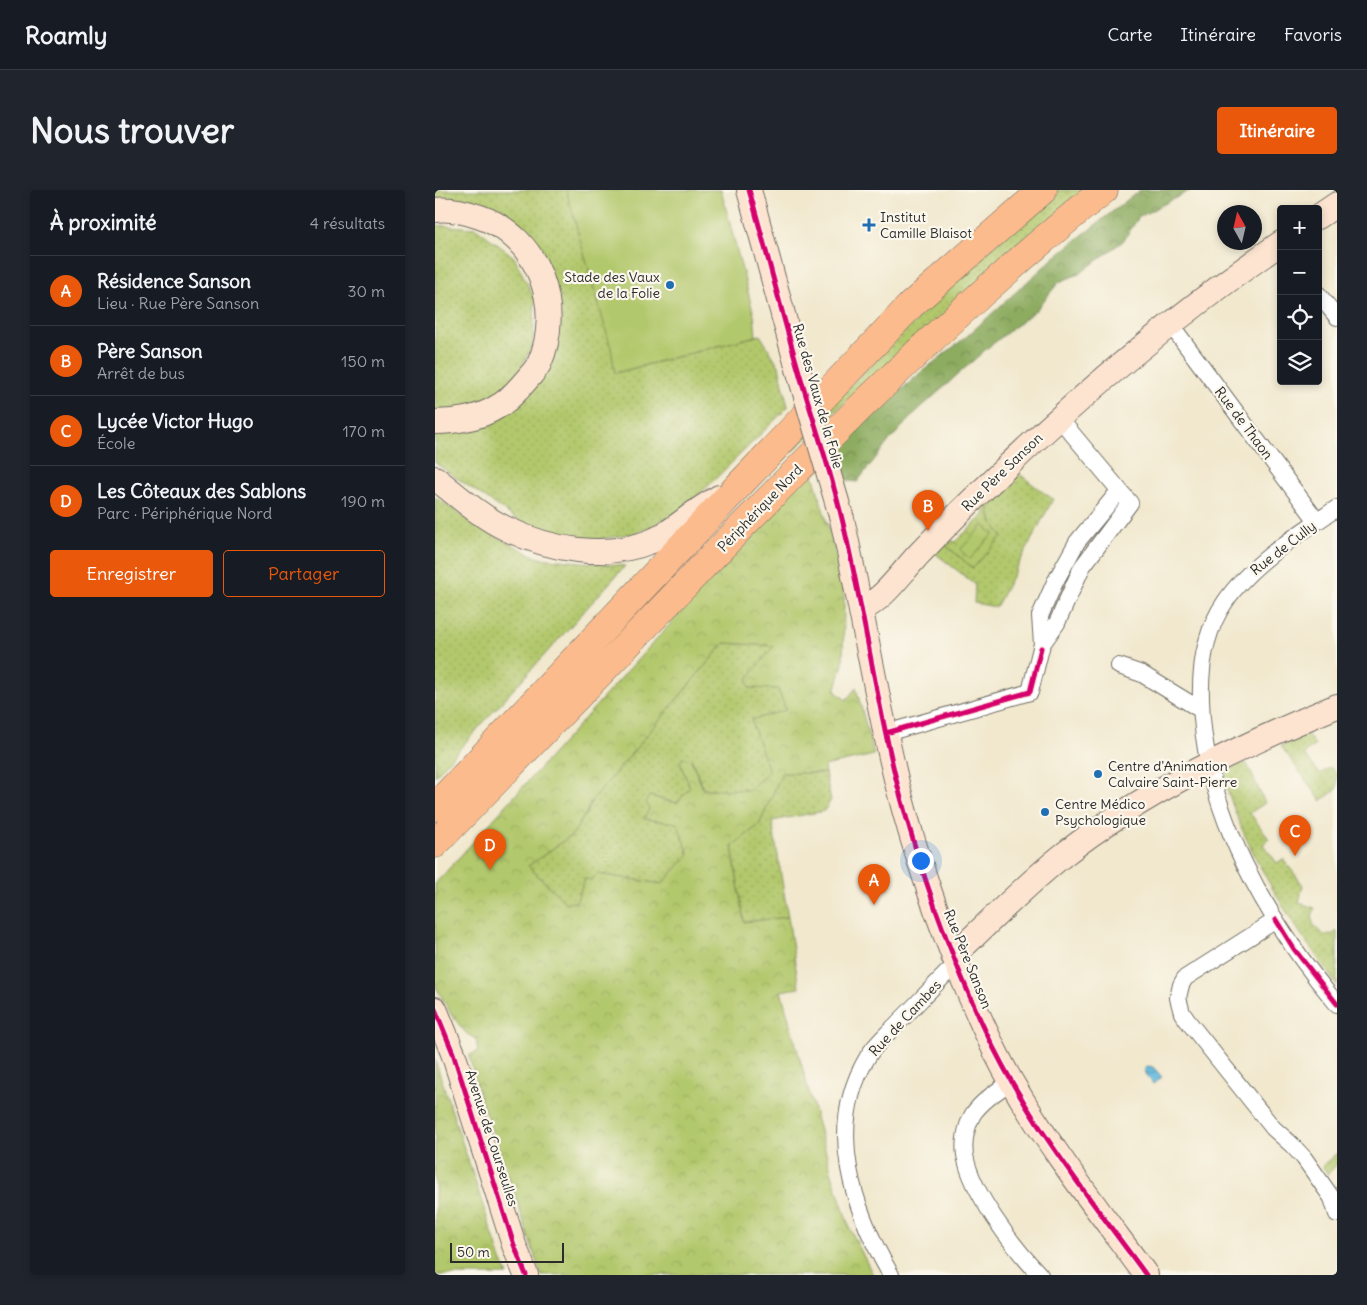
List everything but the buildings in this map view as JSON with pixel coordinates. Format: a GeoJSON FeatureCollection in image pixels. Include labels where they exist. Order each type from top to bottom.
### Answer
{"type":"FeatureCollection","features":[{"type":"Feature","properties":{"kind":"highway"},"geometry":{"type":"LineString","coordinates":[[435,807],[911,305],[1043,190]]}},
{"type":"Feature","properties":{"kind":"highway","name":"Périphérique Nord"},"geometry":{"type":"LineString","coordinates":[[435,844],[751,516],[839,428],[935,336],[1044,237],[1104,190]]}},
{"type":"Feature","properties":{"kind":"street","name":"Rue des Vaux de la Folie"},"geometry":{"type":"LineString","coordinates":[[749,190],[796,362],[842,519],[861,610]]}},
{"type":"Feature","properties":{"kind":"street"},"geometry":{"type":"LineString","coordinates":[[1322,214],[1337,204]]}},
{"type":"Feature","properties":{"kind":"street"},"geometry":{"type":"LineString","coordinates":[[435,210],[467,213],[491,221],[517,239],[539,270],[545,288],[549,326],[538,365],[515,394],[497,407],[479,415],[459,420],[435,422]]}},
{"type":"Feature","properties":{"kind":"street","name":"Rue Père Sanson"},"geometry":{"type":"LineString","coordinates":[[1146,1275],[1053,1149],[1011,1082],[985,1030],[955,960],[913,837],[899,789],[861,610],[871,605],[883,595],[962,510],[1059,418],[1225,282],[1277,247]]}},
{"type":"Feature","properties":{"kind":"street"},"geometry":{"type":"LineString","coordinates":[[1319,295],[1337,317]]}},
{"type":"Feature","properties":{"kind":"street","name":"Rue de Thaon"},"geometry":{"type":"LineString","coordinates":[[1171,325],[1317,521]]}},
{"type":"Feature","properties":{"kind":"street"},"geometry":{"type":"LineString","coordinates":[[886,733],[1030,692],[1041,644],[1040,616],[1065,561],[1089,527],[1119,491],[1059,418]]}},
{"type":"Feature","properties":{"kind":"street"},"geometry":{"type":"LineString","coordinates":[[435,478],[481,514],[506,529],[531,539],[566,549],[599,552],[629,548],[653,541],[674,529],[743,481]]}},
{"type":"Feature","properties":{"kind":"street","name":"Rue de Cully"},"geometry":{"type":"LineString","coordinates":[[1337,508],[1255,568],[1225,602],[1212,625],[1201,671],[1201,710],[1209,763],[1215,790],[1225,819],[1243,860],[1276,920],[1294,949],[1337,1004]]}},
{"type":"Feature","properties":{"kind":"street"},"geometry":{"type":"LineString","coordinates":[[1119,666],[1142,674],[1201,710]]}},
{"type":"Feature","properties":{"kind":"street"},"geometry":{"type":"LineString","coordinates":[[955,960],[1061,857],[1128,810],[1227,753],[1337,706]]}},
{"type":"Feature","properties":{"kind":"street"},"geometry":{"type":"LineString","coordinates":[[1276,920],[1185,978],[1179,992],[1179,1004],[1187,1020],[1224,1068],[1273,1128],[1292,1145],[1334,1196],[1337,1214]]}},
{"type":"Feature","properties":{"kind":"street","name":"Rue de Cambes"},"geometry":{"type":"LineString","coordinates":[[891,1275],[864,1221],[851,1182],[846,1151],[847,1111],[856,1082],[867,1058],[955,960]]}},
{"type":"Feature","properties":{"kind":"street","name":"Avenue de Courseulles"},"geometry":{"type":"LineString","coordinates":[[435,1009],[453,1053],[526,1275]]}},
{"type":"Feature","properties":{"kind":"street"},"geometry":{"type":"LineString","coordinates":[[1011,1082],[1000,1089],[973,1114],[966,1132],[965,1156],[982,1198],[1012,1244],[1040,1275]]}},
{"type":"Feature","properties":{"kind":"green space"},"geometry":{"type":"Polygon","coordinates":[[[435,190],[570,190],[619,372],[760,335],[779,366],[788,407],[685,509],[637,533],[595,540],[559,535],[525,525],[435,463],[435,429],[535,387],[557,291],[532,237],[471,201],[435,199],[435,190]]]}},
{"type":"Feature","properties":{"kind":"green space","name":"Stade des Vaux de la Folie"},"geometry":{"type":"Polygon","coordinates":[[[566,190],[721,190],[754,315],[756,336],[615,373],[611,348],[566,190]]]}},
{"type":"Feature","properties":{"kind":"green space"},"geometry":{"type":"Polygon","coordinates":[[[1057,190],[1092,190],[935,323],[782,461],[780,458],[915,321],[985,254],[1057,190]]]}},
{"type":"Feature","properties":{"kind":"green space"},"geometry":{"type":"Polygon","coordinates":[[[1140,190],[1191,190],[1139,217],[1123,241],[1079,274],[1059,282],[1036,310],[985,350],[915,413],[889,441],[857,482],[843,480],[840,453],[853,431],[966,337],[1057,255],[1140,190]]]}},
{"type":"Feature","properties":{"kind":"green space"},"geometry":{"type":"Polygon","coordinates":[[[435,225],[476,228],[514,257],[535,300],[533,344],[513,384],[484,408],[435,415],[435,225]]]}},
{"type":"Feature","properties":{"kind":"green space"},"geometry":{"type":"Polygon","coordinates":[[[811,468],[841,571],[844,598],[843,664],[835,691],[846,700],[856,688],[874,755],[824,766],[825,773],[782,773],[759,825],[732,846],[744,922],[788,917],[799,988],[781,991],[832,1174],[850,1229],[873,1275],[541,1275],[505,1165],[482,1104],[469,1056],[478,1051],[476,1039],[467,1034],[452,1016],[435,985],[435,884],[811,468]],[[724,643],[591,802],[572,835],[528,866],[566,903],[576,902],[585,879],[592,880],[598,874],[662,884],[689,854],[677,823],[644,819],[649,809],[646,802],[649,796],[677,803],[690,787],[680,763],[683,757],[691,760],[703,789],[749,790],[769,771],[751,720],[786,710],[778,689],[749,688],[747,679],[774,646],[724,643]]]}},
{"type":"Feature","properties":{"kind":"green space"},"geometry":{"type":"Polygon","coordinates":[[[1017,472],[1053,499],[996,607],[974,603],[975,584],[936,554],[944,544],[973,568],[1002,536],[991,521],[989,509],[985,504],[1017,472]]]}},
{"type":"Feature","properties":{"kind":"green space"},"geometry":{"type":"Polygon","coordinates":[[[435,497],[482,529],[538,558],[625,566],[435,776],[435,497]]]}},
{"type":"Feature","properties":{"kind":"green space"},"geometry":{"type":"Polygon","coordinates":[[[985,504],[989,509],[991,521],[1002,536],[973,568],[944,544],[949,539],[955,542],[985,514],[982,506],[985,504]]]}},
{"type":"Feature","properties":{"kind":"green space"},"geometry":{"type":"Polygon","coordinates":[[[983,525],[993,534],[970,559],[960,550],[983,525]]]}},
{"type":"Feature","properties":{"kind":"green space"},"geometry":{"type":"Polygon","coordinates":[[[724,643],[774,646],[749,688],[778,689],[787,711],[752,720],[769,771],[749,790],[703,789],[692,760],[680,763],[690,787],[677,803],[649,796],[677,823],[689,854],[662,884],[598,874],[592,881],[585,879],[576,902],[566,903],[528,866],[572,835],[591,802],[724,643]]]}},
{"type":"Feature","properties":{"kind":"green space"},"geometry":{"type":"Polygon","coordinates":[[[1307,734],[1315,745],[1304,754],[1320,774],[1330,767],[1337,774],[1337,789],[1321,801],[1281,746],[1307,734]]]}},
{"type":"Feature","properties":{"kind":"green space"},"geometry":{"type":"Polygon","coordinates":[[[1246,762],[1265,803],[1250,813],[1269,839],[1263,844],[1277,863],[1283,859],[1303,885],[1299,903],[1315,908],[1312,920],[1315,926],[1324,935],[1333,934],[1337,931],[1337,985],[1302,936],[1270,885],[1243,831],[1223,775],[1229,769],[1246,762]]]}},
{"type":"Feature","properties":{"kind":"green space"},"geometry":{"type":"Polygon","coordinates":[[[782,773],[825,773],[831,800],[824,811],[772,821],[788,917],[744,922],[732,846],[759,825],[782,773]]]}},
{"type":"Feature","properties":{"kind":"green space"},"geometry":{"type":"Polygon","coordinates":[[[435,1060],[501,1260],[508,1275],[435,1275],[435,1060]]]}},
{"type":"Feature","properties":{"kind":"green space"},"geometry":{"type":"Polygon","coordinates":[[[1337,1153],[1337,1164],[1328,1174],[1322,1166],[1337,1153]]]}},
{"type":"Feature","properties":{"kind":"water"},"geometry":{"type":"Polygon","coordinates":[[[1148,1066],[1153,1067],[1162,1077],[1153,1084],[1145,1072],[1145,1068],[1148,1066]]]}},
{"type":"Feature","properties":{"kind":"cycle path"},"geometry":{"type":"LineString","coordinates":[[749,190],[838,503],[898,787],[936,911],[959,971],[985,1030],[1019,1095],[1080,1186],[1146,1275]]}},
{"type":"Feature","properties":{"kind":"cycle path"},"geometry":{"type":"LineString","coordinates":[[886,733],[1030,692],[1041,648]]}},
{"type":"Feature","properties":{"kind":"cycle path"},"geometry":{"type":"LineString","coordinates":[[1276,920],[1294,949],[1337,1004]]}},
{"type":"Feature","properties":{"kind":"cycle path"},"geometry":{"type":"LineString","coordinates":[[435,1009],[453,1053],[514,1245],[526,1275]]}},
{"type":"Feature","properties":{"kind":"place","name":"Institut Camille Blaisot"},"geometry":{"type":"Point","coordinates":[869,225]}},
{"type":"Feature","properties":{"kind":"place","name":"Stade des Vaux de la Folie"},"geometry":{"type":"Point","coordinates":[670,285]}},
{"type":"Feature","properties":{"kind":"place","name":"Père Sanson"},"geometry":{"type":"Point","coordinates":[928,531]}},
{"type":"Feature","properties":{"kind":"place","name":"Centre d'Animation Calvaire Saint-Pierre"},"geometry":{"type":"Point","coordinates":[1098,774]}},
{"type":"Feature","properties":{"kind":"place","name":"Centre Médico Psychologique"},"geometry":{"type":"Point","coordinates":[1045,812]}},
{"type":"Feature","properties":{"kind":"place","name":"Lycée Victor Hugo"},"geometry":{"type":"Point","coordinates":[1295,856]}},
{"type":"Feature","properties":{"kind":"place","name":"Les Côteaux des Sablons"},"geometry":{"type":"Point","coordinates":[490,870]}},
{"type":"Feature","properties":{"kind":"place","name":"Résidence Sanson"},"geometry":{"type":"Point","coordinates":[874,905]}}]}
